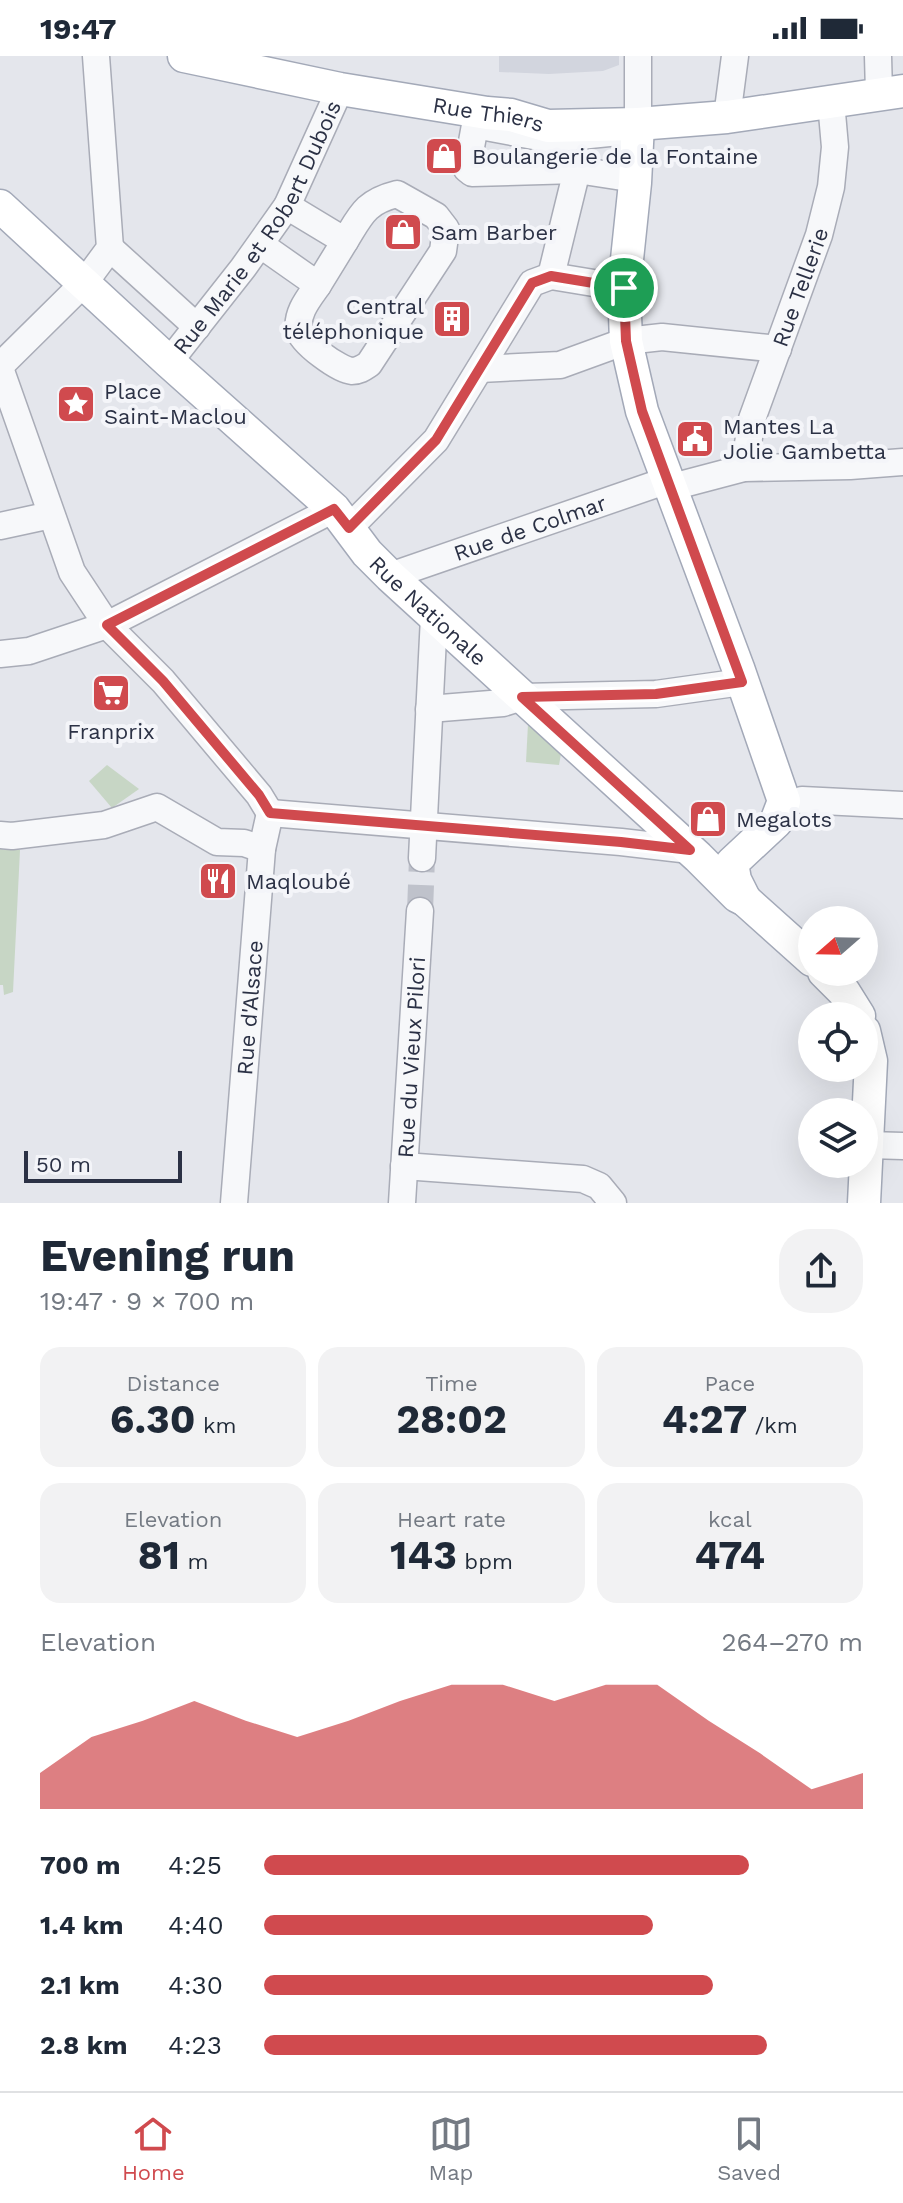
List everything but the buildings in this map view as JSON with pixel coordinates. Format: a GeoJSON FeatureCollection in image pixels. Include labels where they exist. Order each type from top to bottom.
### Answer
{"type":"FeatureCollection","features":[{"type":"Feature","properties":{"kind":"main road","name":"Rue Thiers"},"geometry":{"type":"LineString","coordinates":[[184,56],[340,89],[511,115],[548,126],[638,124],[727,117],[891,92]]}},
{"type":"Feature","properties":{"kind":"main road"},"geometry":{"type":"LineString","coordinates":[[638,124],[624,288],[626,341],[642,411],[784,801],[776,822],[732,863],[712,863],[694,854]]}},
{"type":"Feature","properties":{"kind":"main road","name":"Rue Nationale"},"geometry":{"type":"LineString","coordinates":[[0,206],[341,518],[367,553],[434,617],[737,896],[798,947]]}},
{"type":"Feature","properties":{"kind":"main road"},"geometry":{"type":"LineString","coordinates":[[732,863],[735,880],[745,900]]}},
{"type":"Feature","properties":{"kind":"main road"},"geometry":{"type":"LineString","coordinates":[[838,986],[850,1002]]}},
{"type":"Feature","properties":{"kind":"main road"},"geometry":{"type":"LineString","coordinates":[[864,1203],[866,1178]]}},
{"type":"Feature","properties":{"kind":"street"},"geometry":{"type":"LineString","coordinates":[[96,56],[110,248],[85,282],[0,367],[72,572],[107,625],[163,681],[259,795],[270,813],[423,825],[694,854]]}},
{"type":"Feature","properties":{"kind":"street"},"geometry":{"type":"LineString","coordinates":[[638,56],[638,124]]}},
{"type":"Feature","properties":{"kind":"street"},"geometry":{"type":"LineString","coordinates":[[727,117],[735,56]]}},
{"type":"Feature","properties":{"kind":"street"},"geometry":{"type":"LineString","coordinates":[[878,56],[891,92]]}},
{"type":"Feature","properties":{"kind":"street","name":"Rue Marie et Robert Dubois"},"geometry":{"type":"LineString","coordinates":[[169,362],[261,245],[287,206],[340,89]]}},
{"type":"Feature","properties":{"kind":"street","name":"Rue Tellerie"},"geometry":{"type":"LineString","coordinates":[[744,468],[752,419],[819,235],[831,187],[835,147],[831,102]]}},
{"type":"Feature","properties":{"kind":"street"},"geometry":{"type":"LineString","coordinates":[[475,125],[550,139],[619,132],[633,146],[629,178],[577,170],[472,173],[467,169],[475,125]]}},
{"type":"Feature","properties":{"kind":"street"},"geometry":{"type":"LineString","coordinates":[[551,276],[577,170]]}},
{"type":"Feature","properties":{"kind":"street"},"geometry":{"type":"LineString","coordinates":[[397,194],[436,216],[446,229],[443,251],[369,364],[359,370],[348,371],[305,343],[299,329],[299,314],[345,241],[366,208],[379,199],[397,194]]}},
{"type":"Feature","properties":{"kind":"street"},"geometry":{"type":"LineString","coordinates":[[287,206],[345,241]]}},
{"type":"Feature","properties":{"kind":"street"},"geometry":{"type":"LineString","coordinates":[[261,245],[318,285]]}},
{"type":"Feature","properties":{"kind":"street"},"geometry":{"type":"LineString","coordinates":[[110,248],[197,327]]}},
{"type":"Feature","properties":{"kind":"street"},"geometry":{"type":"LineString","coordinates":[[0,654],[29,651],[107,625],[341,518],[436,440],[532,283],[551,276],[624,288]]}},
{"type":"Feature","properties":{"kind":"street"},"geometry":{"type":"LineString","coordinates":[[480,369],[560,365],[626,341],[662,337],[778,349]]}},
{"type":"Feature","properties":{"kind":"street","name":"Rue de Colmar"},"geometry":{"type":"LineString","coordinates":[[390,576],[670,483],[744,468],[903,462]]}},
{"type":"Feature","properties":{"kind":"street"},"geometry":{"type":"LineString","coordinates":[[0,526],[51,515]]}},
{"type":"Feature","properties":{"kind":"street"},"geometry":{"type":"LineString","coordinates":[[422,858],[434,617]]}},
{"type":"Feature","properties":{"kind":"street"},"geometry":{"type":"LineString","coordinates":[[429,709],[503,703],[522,697],[656,694],[742,682]]}},
{"type":"Feature","properties":{"kind":"street"},"geometry":{"type":"LineString","coordinates":[[802,800],[903,805]]}},
{"type":"Feature","properties":{"kind":"street"},"geometry":{"type":"LineString","coordinates":[[0,835],[104,825],[157,807],[217,842],[244,843],[262,849]]}},
{"type":"Feature","properties":{"kind":"street","name":"Rue d'Alsace"},"geometry":{"type":"LineString","coordinates":[[234,1203],[262,849],[270,813]]}},
{"type":"Feature","properties":{"kind":"street","name":"Rue du Vieux Pilori"},"geometry":{"type":"LineString","coordinates":[[402,1203],[420,911]]}},
{"type":"Feature","properties":{"kind":"street"},"geometry":{"type":"LineString","coordinates":[[878,1145],[903,1146]]}},
{"type":"Feature","properties":{"kind":"street"},"geometry":{"type":"LineString","coordinates":[[404,1166],[583,1179],[599,1186],[613,1203]]}},
{"type":"Feature","properties":{"kind":"shaded area"},"geometry":{"type":"Polygon","coordinates":[[[499,56],[619,56],[619,65],[603,71],[549,74],[499,72],[499,56]]]}},
{"type":"Feature","properties":{"kind":"green space"},"geometry":{"type":"Polygon","coordinates":[[[528,724],[561,754],[559,765],[526,762],[528,724]]]}},
{"type":"Feature","properties":{"kind":"green space"},"geometry":{"type":"Polygon","coordinates":[[[107,765],[139,789],[112,808],[89,781],[107,765]]]}},
{"type":"Feature","properties":{"kind":"green space"},"geometry":{"type":"Polygon","coordinates":[[[0,849],[20,850],[13,992],[4,995],[3,985],[0,985],[0,849]]]}},
{"type":"Feature","properties":{"kind":"tunnel"},"geometry":{"type":"LineString","coordinates":[[420,911],[422,858]]}},
{"type":"Feature","properties":{"kind":"place","name":"Boulangerie de la Fontaine"},"geometry":{"type":"Point","coordinates":[444,156]}},
{"type":"Feature","properties":{"kind":"place","name":"Sam Barber"},"geometry":{"type":"Point","coordinates":[403,232]}},
{"type":"Feature","properties":{"kind":"place","name":"Central téléphonique"},"geometry":{"type":"Point","coordinates":[452,319]}},
{"type":"Feature","properties":{"kind":"place","name":"Place Saint-Maclou"},"geometry":{"type":"Point","coordinates":[76,404]}},
{"type":"Feature","properties":{"kind":"place","name":"Mantes La Jolie Gambetta"},"geometry":{"type":"Point","coordinates":[695,439]}},
{"type":"Feature","properties":{"kind":"place","name":"Franprix"},"geometry":{"type":"Point","coordinates":[111,693]}},
{"type":"Feature","properties":{"kind":"place","name":"Megalots"},"geometry":{"type":"Point","coordinates":[708,819]}},
{"type":"Feature","properties":{"kind":"place","name":"Maqloubé"},"geometry":{"type":"Point","coordinates":[218,881]}},
{"type":"Feature","properties":{"kind":"route"},"geometry":{"type":"LineString","coordinates":[[551,276],[624,288],[626,341],[642,411],[742,682],[656,694],[522,697],[690,850],[270,813],[259,795],[163,681],[107,625],[334,509],[349,528],[436,440],[532,283],[551,276]]}}]}
